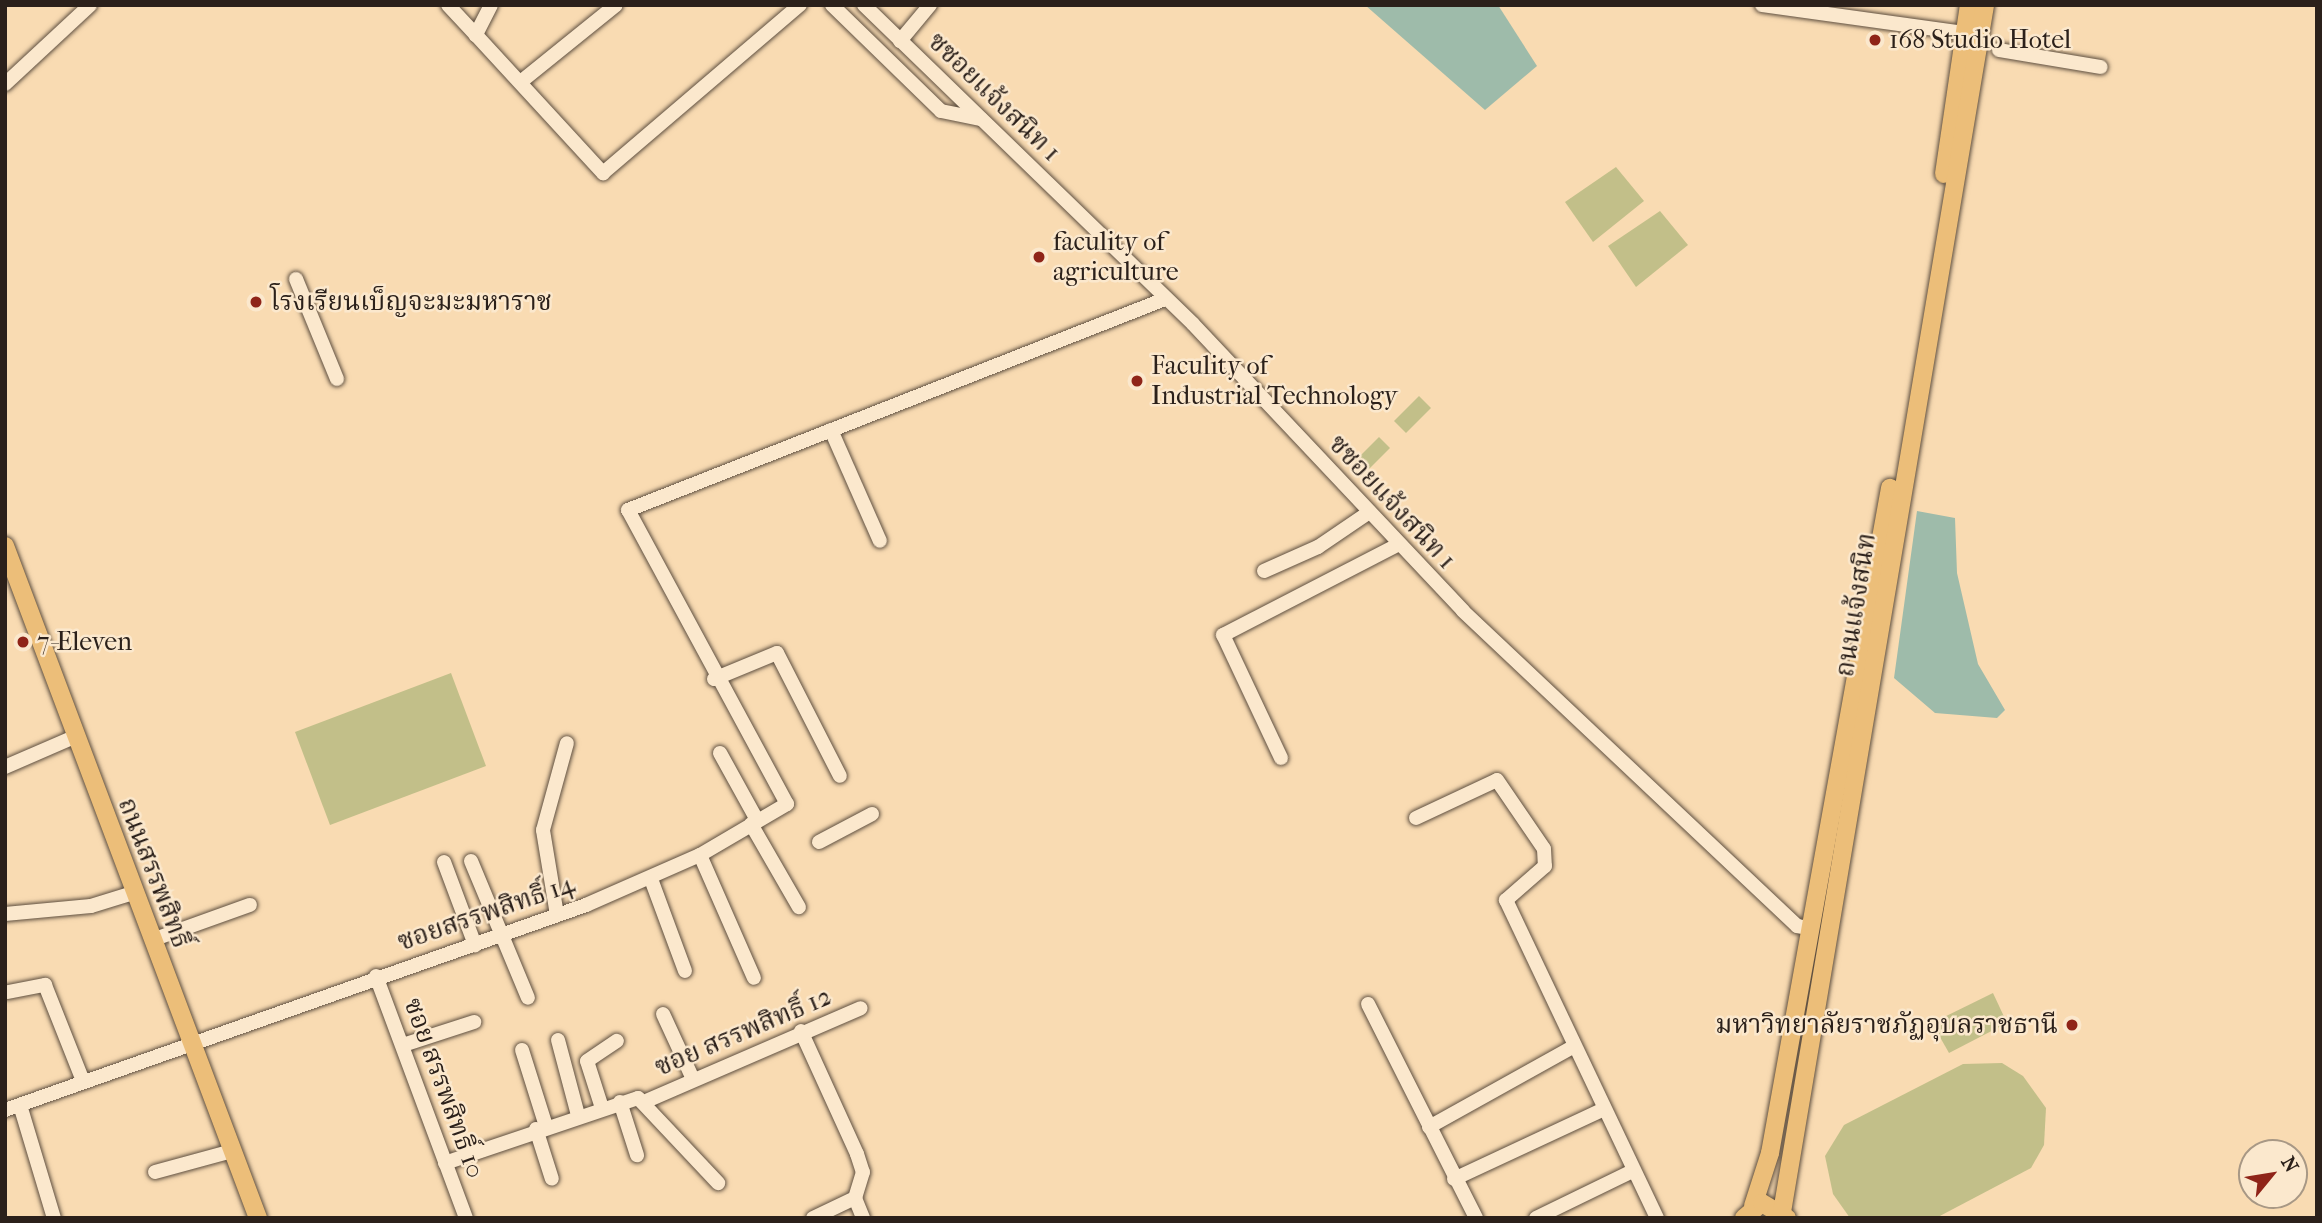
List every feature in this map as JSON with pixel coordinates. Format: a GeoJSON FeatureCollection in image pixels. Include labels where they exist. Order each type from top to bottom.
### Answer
{"type":"FeatureCollection","features":[{"type":"Feature","properties":{"kind":"main road","name":"ถนนแจ้งสนิท"},"geometry":{"type":"LineString","coordinates":[[1743,1213],[1770,1153],[1808,928],[1918,339],[1969,5]]}},
{"type":"Feature","properties":{"kind":"main road","name":"ถนนแจ้งสนิท"},"geometry":{"type":"LineString","coordinates":[[1783,1216],[1985,5]]}},
{"type":"Feature","properties":{"kind":"main road","name":"ถนนสรรพสิทธิ์"},"geometry":{"type":"LineString","coordinates":[[5,546],[74,737],[258,1218]]}},
{"type":"Feature","properties":{"kind":"main road"},"geometry":{"type":"LineString","coordinates":[[1743,1213],[1770,1205],[1783,1216]]}},
{"type":"Feature","properties":{"kind":"street"},"geometry":{"type":"LineString","coordinates":[[5,84],[89,5]]}},
{"type":"Feature","properties":{"kind":"street"},"geometry":{"type":"LineString","coordinates":[[448,5],[523,80],[603,173],[800,5]]}},
{"type":"Feature","properties":{"kind":"street"},"geometry":{"type":"LineString","coordinates":[[476,35],[491,5]]}},
{"type":"Feature","properties":{"kind":"street"},"geometry":{"type":"LineString","coordinates":[[523,80],[616,5]]}},
{"type":"Feature","properties":{"kind":"street"},"geometry":{"type":"LineString","coordinates":[[832,5],[941,111],[981,119]]}},
{"type":"Feature","properties":{"kind":"street","name":"ซซอยแจ้งสนิท 1"},"geometry":{"type":"LineString","coordinates":[[864,5],[1165,299],[1397,545],[1797,926],[1808,928]]}},
{"type":"Feature","properties":{"kind":"street"},"geometry":{"type":"LineString","coordinates":[[900,41],[930,5]]}},
{"type":"Feature","properties":{"kind":"street"},"geometry":{"type":"LineString","coordinates":[[1762,5],[1964,33]]}},
{"type":"Feature","properties":{"kind":"street"},"geometry":{"type":"LineString","coordinates":[[1999,50],[2101,67]]}},
{"type":"Feature","properties":{"kind":"street"},"geometry":{"type":"LineString","coordinates":[[296,279],[337,379]]}},
{"type":"Feature","properties":{"kind":"street"},"geometry":{"type":"LineString","coordinates":[[840,776],[777,653],[714,679],[628,510],[1165,299]]}},
{"type":"Feature","properties":{"kind":"street"},"geometry":{"type":"LineString","coordinates":[[831,430],[880,541]]}},
{"type":"Feature","properties":{"kind":"street"},"geometry":{"type":"LineString","coordinates":[[1264,571],[1318,547],[1368,513]]}},
{"type":"Feature","properties":{"kind":"street"},"geometry":{"type":"LineString","coordinates":[[1281,758],[1223,635],[1397,545]]}},
{"type":"Feature","properties":{"kind":"street","name":"ซอยสรรพสิทธิ์ 14"},"geometry":{"type":"LineString","coordinates":[[5,1110],[376,976],[557,915],[652,878],[700,855],[787,804],[714,679]]}},
{"type":"Feature","properties":{"kind":"street"},"geometry":{"type":"LineString","coordinates":[[5,767],[74,737]]}},
{"type":"Feature","properties":{"kind":"street"},"geometry":{"type":"LineString","coordinates":[[557,915],[543,830],[567,743]]}},
{"type":"Feature","properties":{"kind":"street"},"geometry":{"type":"LineString","coordinates":[[720,753],[799,908]]}},
{"type":"Feature","properties":{"kind":"street"},"geometry":{"type":"LineString","coordinates":[[1416,818],[1491,779],[1505,786],[1547,860],[1506,900],[1602,1110],[1657,1218]]}},
{"type":"Feature","properties":{"kind":"street"},"geometry":{"type":"LineString","coordinates":[[819,842],[872,814]]}},
{"type":"Feature","properties":{"kind":"street"},"geometry":{"type":"LineString","coordinates":[[700,855],[754,978]]}},
{"type":"Feature","properties":{"kind":"street"},"geometry":{"type":"LineString","coordinates":[[471,861],[528,998]]}},
{"type":"Feature","properties":{"kind":"street"},"geometry":{"type":"LineString","coordinates":[[444,862],[475,944]]}},
{"type":"Feature","properties":{"kind":"street"},"geometry":{"type":"LineString","coordinates":[[652,878],[685,971]]}},
{"type":"Feature","properties":{"kind":"street"},"geometry":{"type":"LineString","coordinates":[[5,914],[91,906],[134,893]]}},
{"type":"Feature","properties":{"kind":"street"},"geometry":{"type":"LineString","coordinates":[[152,940],[250,905]]}},
{"type":"Feature","properties":{"kind":"street","name":"ซอย สรรพสิทธิ์ 10"},"geometry":{"type":"LineString","coordinates":[[376,976],[466,1218]]}},
{"type":"Feature","properties":{"kind":"street"},"geometry":{"type":"LineString","coordinates":[[8,992],[45,985],[83,1081]]}},
{"type":"Feature","properties":{"kind":"street"},"geometry":{"type":"LineString","coordinates":[[1368,1004],[1476,1218]]}},
{"type":"Feature","properties":{"kind":"street","name":"ซอย สรรพสิทธิ์ 12"},"geometry":{"type":"LineString","coordinates":[[445,1163],[620,1102],[644,1102],[692,1077],[861,1008]]}},
{"type":"Feature","properties":{"kind":"street"},"geometry":{"type":"LineString","coordinates":[[663,1014],[692,1077]]}},
{"type":"Feature","properties":{"kind":"street"},"geometry":{"type":"LineString","coordinates":[[403,1045],[474,1022]]}},
{"type":"Feature","properties":{"kind":"street"},"geometry":{"type":"LineString","coordinates":[[801,1031],[863,1172],[855,1198],[863,1218]]}},
{"type":"Feature","properties":{"kind":"street"},"geometry":{"type":"LineString","coordinates":[[558,1040],[578,1115]]}},
{"type":"Feature","properties":{"kind":"street"},"geometry":{"type":"LineString","coordinates":[[602,1108],[587,1060],[617,1041]]}},
{"type":"Feature","properties":{"kind":"street"},"geometry":{"type":"LineString","coordinates":[[1429,1127],[1573,1047]]}},
{"type":"Feature","properties":{"kind":"street"},"geometry":{"type":"LineString","coordinates":[[522,1050],[552,1179]]}},
{"type":"Feature","properties":{"kind":"street"},"geometry":{"type":"LineString","coordinates":[[620,1102],[637,1155]]}},
{"type":"Feature","properties":{"kind":"street","name":"ซอย สรรพสิทธิ์ 12"},"geometry":{"type":"LineString","coordinates":[[644,1102],[718,1183]]}},
{"type":"Feature","properties":{"kind":"street"},"geometry":{"type":"LineString","coordinates":[[20,1105],[54,1218]]}},
{"type":"Feature","properties":{"kind":"street"},"geometry":{"type":"LineString","coordinates":[[1454,1179],[1602,1110]]}},
{"type":"Feature","properties":{"kind":"street"},"geometry":{"type":"LineString","coordinates":[[155,1172],[232,1151]]}},
{"type":"Feature","properties":{"kind":"street"},"geometry":{"type":"LineString","coordinates":[[1536,1218],[1633,1171]]}},
{"type":"Feature","properties":{"kind":"street"},"geometry":{"type":"LineString","coordinates":[[813,1218],[855,1198]]}},
{"type":"Feature","properties":{"kind":"shaded area"},"geometry":{"type":"Polygon","coordinates":[[[1365,5],[1498,5],[1537,66],[1485,110],[1365,5]]]}},
{"type":"Feature","properties":{"kind":"shaded area"},"geometry":{"type":"Polygon","coordinates":[[[1616,167],[1644,201],[1593,242],[1565,202],[1616,167]]]}},
{"type":"Feature","properties":{"kind":"shaded area"},"geometry":{"type":"Polygon","coordinates":[[[1660,211],[1688,245],[1636,287],[1608,246],[1660,211]]]}},
{"type":"Feature","properties":{"kind":"shaded area"},"geometry":{"type":"Polygon","coordinates":[[[1419,396],[1431,408],[1406,433],[1394,421],[1419,396]]]}},
{"type":"Feature","properties":{"kind":"shaded area"},"geometry":{"type":"Polygon","coordinates":[[[1379,437],[1390,448],[1365,473],[1354,462],[1379,437]]]}},
{"type":"Feature","properties":{"kind":"shaded area"},"geometry":{"type":"Polygon","coordinates":[[[1917,511],[1955,518],[1957,573],[1978,664],[2005,710],[1997,718],[1935,713],[1894,678],[1917,511]]]}},
{"type":"Feature","properties":{"kind":"shaded area"},"geometry":{"type":"Polygon","coordinates":[[[451,673],[486,766],[330,825],[295,732],[451,673]]]}},
{"type":"Feature","properties":{"kind":"shaded area"},"geometry":{"type":"Polygon","coordinates":[[[1993,993],[2007,1023],[1949,1053],[1932,1023],[1993,993]]]}},
{"type":"Feature","properties":{"kind":"shaded area"},"geometry":{"type":"Polygon","coordinates":[[[2002,1063],[2023,1076],[2046,1108],[2044,1145],[2031,1168],[1936,1218],[1850,1218],[1833,1194],[1825,1156],[1844,1125],[1963,1064],[2002,1063]]]}},
{"type":"Feature","properties":{"kind":"place","name":"168 Studio Hotel"},"geometry":{"type":"Point","coordinates":[1875,40]}},
{"type":"Feature","properties":{"kind":"place","name":"faculity of agriculture"},"geometry":{"type":"Point","coordinates":[1039,257]}},
{"type":"Feature","properties":{"kind":"place","name":"โรงเรียนเบ็ญจะมะมหาราช"},"geometry":{"type":"Point","coordinates":[256,302]}},
{"type":"Feature","properties":{"kind":"place","name":"Faculity of Industrial Technology"},"geometry":{"type":"Point","coordinates":[1137,381]}},
{"type":"Feature","properties":{"kind":"place","name":"7-Eleven"},"geometry":{"type":"Point","coordinates":[23,642]}},
{"type":"Feature","properties":{"kind":"place","name":"มหาวิทยาลัยราชภัฏอุบลราชธานี"},"geometry":{"type":"Point","coordinates":[2072,1025]}}]}
